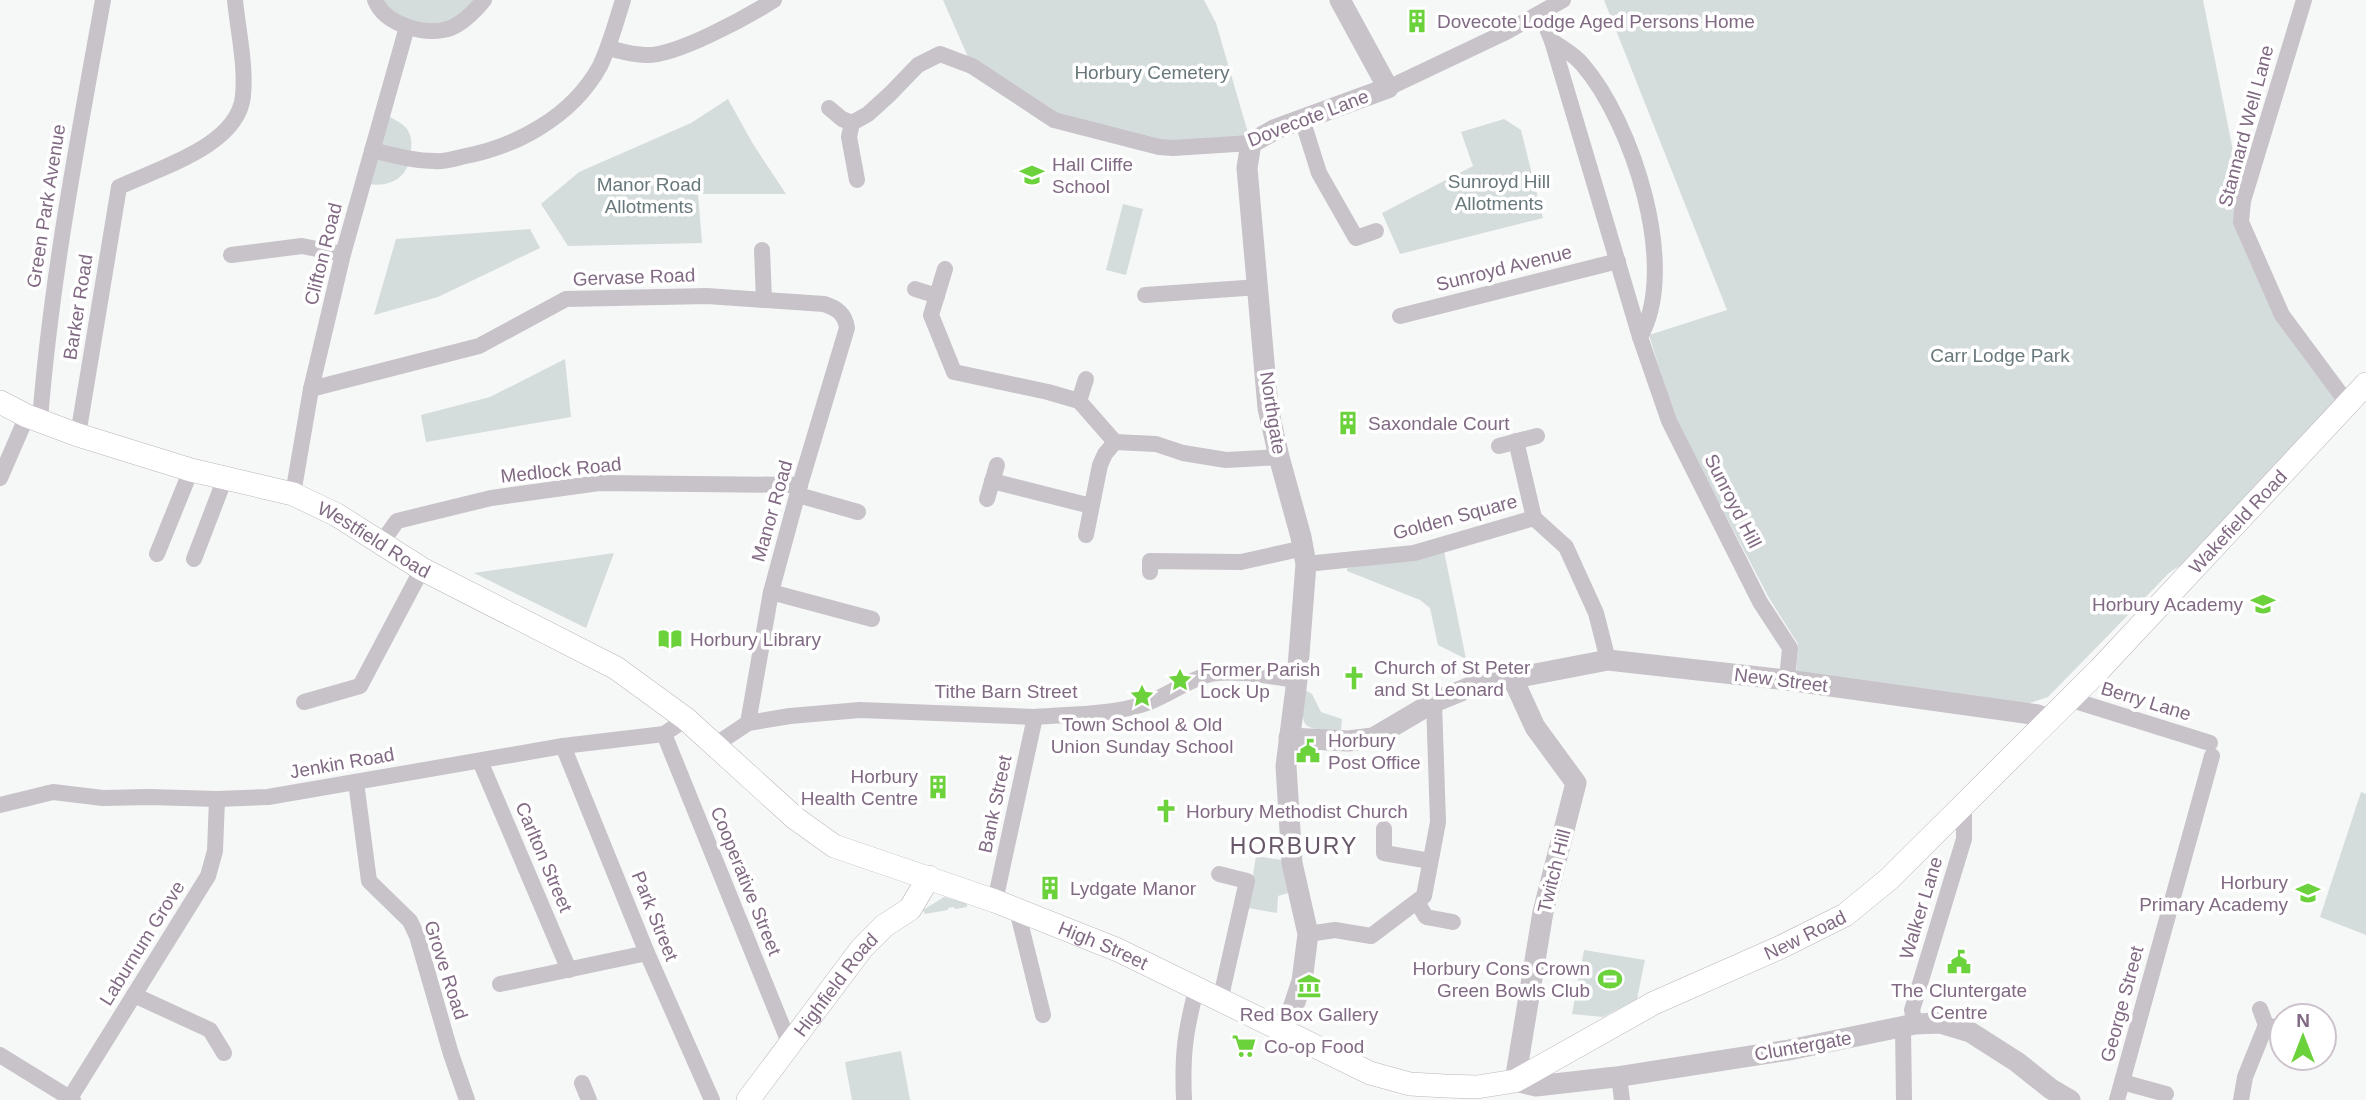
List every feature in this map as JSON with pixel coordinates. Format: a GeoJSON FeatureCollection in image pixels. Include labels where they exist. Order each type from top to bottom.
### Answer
{"type":"FeatureCollection","features":[{"type":"Feature","properties":{"kind":"main road","name":"Wakefield Road"},"geometry":{"type":"LineString","coordinates":[[2049,719],[2366,384]]}},
{"type":"Feature","properties":{"kind":"main road","name":"Westfield Road"},"geometry":{"type":"LineString","coordinates":[[0,402],[78,435],[191,470],[293,494],[337,515],[422,569],[616,668],[686,719],[715,745]]}},
{"type":"Feature","properties":{"kind":"main road","name":"New Road"},"geometry":{"type":"LineString","coordinates":[[1515,1081],[1654,1003],[1781,947],[1845,915],[1889,879],[2049,719]]}},
{"type":"Feature","properties":{"kind":"main road","name":"High Street"},"geometry":{"type":"LineString","coordinates":[[715,745],[795,818],[834,846],[995,901],[1118,950],[1370,1073],[1410,1084],[1477,1087],[1515,1081]]}},
{"type":"Feature","properties":{"kind":"main road","name":"Highfield Road"},"geometry":{"type":"LineString","coordinates":[[748,1100],[862,948],[884,926],[910,909],[929,877]]}},
{"type":"Feature","properties":{"kind":"street","name":"Green Park Avenue"},"geometry":{"type":"LineString","coordinates":[[0,478],[33,418],[68,192],[103,0]]}},
{"type":"Feature","properties":{"kind":"street","name":"Barker Road"},"geometry":{"type":"LineString","coordinates":[[78,435],[119,187],[213,144],[232,125],[242,99],[243,84],[235,0]]}},
{"type":"Feature","properties":{"kind":"street"},"geometry":{"type":"LineString","coordinates":[[375,0],[388,17],[407,27],[431,31],[450,28],[469,17],[484,0]]}},
{"type":"Feature","properties":{"kind":"street"},"geometry":{"type":"LineString","coordinates":[[372,150],[410,160],[438,162],[492,151],[544,126],[566,106],[598,68],[608,47],[623,0]]}},
{"type":"Feature","properties":{"kind":"street"},"geometry":{"type":"LineString","coordinates":[[608,47],[646,55],[662,54],[741,20],[774,0]]}},
{"type":"Feature","properties":{"kind":"street"},"geometry":{"type":"LineString","coordinates":[[1340,0],[1388,88]]}},
{"type":"Feature","properties":{"kind":"street","name":"Dovecote Lane"},"geometry":{"type":"LineString","coordinates":[[852,123],[890,94],[918,65],[940,54],[972,66],[1054,120],[1159,147],[1251,143],[1276,129],[1388,88],[1541,14],[1563,0]]}},
{"type":"Feature","properties":{"kind":"street","name":"Stannard Well Lane"},"geometry":{"type":"LineString","coordinates":[[2304,0],[2243,201],[2241,222],[2282,315],[2348,404]]}},
{"type":"Feature","properties":{"kind":"street","name":"Sunroyd Hill"},"geometry":{"type":"LineString","coordinates":[[1541,14],[1552,41],[1640,337],[1669,421],[1760,602],[1790,648],[1787,680]]}},
{"type":"Feature","properties":{"kind":"street","name":"Clifton Road"},"geometry":{"type":"LineString","coordinates":[[293,494],[311,389],[344,254],[407,27]]}},
{"type":"Feature","properties":{"kind":"street"},"geometry":{"type":"LineString","coordinates":[[1552,41],[1581,62],[1604,95],[1636,161],[1646,199],[1652,240],[1654,284],[1649,321],[1640,337]]}},
{"type":"Feature","properties":{"kind":"street"},"geometry":{"type":"LineString","coordinates":[[829,108],[842,119],[852,123],[849,136],[857,180]]}},
{"type":"Feature","properties":{"kind":"street"},"geometry":{"type":"LineString","coordinates":[[1302,119],[1319,173],[1356,238],[1376,231]]}},
{"type":"Feature","properties":{"kind":"street","name":"Northgate"},"geometry":{"type":"LineString","coordinates":[[1251,143],[1247,168],[1268,408],[1305,556],[1297,680],[1286,778],[1292,863],[1308,934],[1302,981],[1284,1032]]}},
{"type":"Feature","properties":{"kind":"street"},"geometry":{"type":"LineString","coordinates":[[231,255],[302,246],[344,254]]}},
{"type":"Feature","properties":{"kind":"street"},"geometry":{"type":"LineString","coordinates":[[762,250],[764,300]]}},
{"type":"Feature","properties":{"kind":"street","name":"Sunroyd Avenue"},"geometry":{"type":"LineString","coordinates":[[1400,316],[1618,261]]}},
{"type":"Feature","properties":{"kind":"street"},"geometry":{"type":"LineString","coordinates":[[945,269],[930,315],[954,372],[1079,401],[1115,442],[1156,444],[1183,453],[1226,460],[1279,457]]}},
{"type":"Feature","properties":{"kind":"street"},"geometry":{"type":"LineString","coordinates":[[1145,296],[1259,287]]}},
{"type":"Feature","properties":{"kind":"street"},"geometry":{"type":"LineString","coordinates":[[915,289],[937,296]]}},
{"type":"Feature","properties":{"kind":"street","name":"Gervase Road"},"geometry":{"type":"LineString","coordinates":[[311,389],[479,346],[566,299],[707,296],[824,304],[835,307],[842,314]]}},
{"type":"Feature","properties":{"kind":"street","name":"Manor Road"},"geometry":{"type":"LineString","coordinates":[[748,723],[771,592],[847,328],[842,314]]}},
{"type":"Feature","properties":{"kind":"street"},"geometry":{"type":"LineString","coordinates":[[1079,401],[1086,379]]}},
{"type":"Feature","properties":{"kind":"street"},"geometry":{"type":"LineString","coordinates":[[1499,446],[1537,436]]}},
{"type":"Feature","properties":{"kind":"street"},"geometry":{"type":"LineString","coordinates":[[1516,441],[1534,518]]}},
{"type":"Feature","properties":{"kind":"street"},"geometry":{"type":"LineString","coordinates":[[1086,535],[1100,465],[1115,442]]}},
{"type":"Feature","properties":{"kind":"street"},"geometry":{"type":"LineString","coordinates":[[157,554],[191,470]]}},
{"type":"Feature","properties":{"kind":"street"},"geometry":{"type":"LineString","coordinates":[[987,499],[995,473],[1091,506]]}},
{"type":"Feature","properties":{"kind":"street"},"geometry":{"type":"LineString","coordinates":[[194,559],[225,478]]}},
{"type":"Feature","properties":{"kind":"street","name":"Medlock Road"},"geometry":{"type":"LineString","coordinates":[[382,542],[397,521],[491,498],[599,484],[799,490],[858,512]]}},
{"type":"Feature","properties":{"kind":"street","name":"Golden Square"},"geometry":{"type":"LineString","coordinates":[[1150,572],[1150,561],[1241,562],[1305,556],[1414,553],[1534,518],[1566,547],[1596,612],[1608,660]]}},
{"type":"Feature","properties":{"kind":"street"},"geometry":{"type":"LineString","coordinates":[[304,702],[360,686],[422,569]]}},
{"type":"Feature","properties":{"kind":"street"},"geometry":{"type":"LineString","coordinates":[[771,592],[872,619]]}},
{"type":"Feature","properties":{"kind":"street","name":"New Street"},"geometry":{"type":"LineString","coordinates":[[1289,738],[1348,741],[1373,738],[1434,702],[1473,686],[1608,660],[1787,680],[2038,715],[2049,719]]}},
{"type":"Feature","properties":{"kind":"street","name":"Tithe Barn Street"},"geometry":{"type":"LineString","coordinates":[[715,745],[748,723],[860,710],[1035,716],[1130,708],[1176,691],[1209,674],[1253,674],[1297,680]]}},
{"type":"Feature","properties":{"kind":"street","name":"Twitch Hill"},"geometry":{"type":"LineString","coordinates":[[1513,679],[1535,727],[1576,783],[1543,912],[1515,1081]]}},
{"type":"Feature","properties":{"kind":"street","name":"Berry Lane"},"geometry":{"type":"LineString","coordinates":[[2069,699],[2211,750]]}},
{"type":"Feature","properties":{"kind":"street"},"geometry":{"type":"LineString","coordinates":[[1308,934],[1335,930],[1371,936],[1424,897],[1438,822],[1434,702]]}},
{"type":"Feature","properties":{"kind":"street","name":"Bank Street"},"geometry":{"type":"LineString","coordinates":[[995,901],[1035,716]]}},
{"type":"Feature","properties":{"kind":"street","name":"Jenkin Road"},"geometry":{"type":"LineString","coordinates":[[0,805],[52,792],[103,798],[268,797],[563,746],[664,734],[686,719]]}},
{"type":"Feature","properties":{"kind":"street","name":"Cooperative Street"},"geometry":{"type":"LineString","coordinates":[[664,734],[790,1045]]}},
{"type":"Feature","properties":{"kind":"street","name":"Park Street"},"geometry":{"type":"LineString","coordinates":[[563,746],[647,953],[712,1100]]}},
{"type":"Feature","properties":{"kind":"street","name":"George Street"},"geometry":{"type":"LineString","coordinates":[[2117,1100],[2211,750]]}},
{"type":"Feature","properties":{"kind":"street","name":"Carlton Street"},"geometry":{"type":"LineString","coordinates":[[480,761],[569,970]]}},
{"type":"Feature","properties":{"kind":"street","name":"Grove Road"},"geometry":{"type":"LineString","coordinates":[[356,782],[369,881],[410,921],[417,936],[467,1100]]}},
{"type":"Feature","properties":{"kind":"street","name":"Laburnum Grove"},"geometry":{"type":"LineString","coordinates":[[0,1055],[71,1099],[208,876],[215,852],[217,799]]}},
{"type":"Feature","properties":{"kind":"street","name":"Walker Lane"},"geometry":{"type":"LineString","coordinates":[[1905,1100],[1912,1010],[1964,839],[1964,802]]}},
{"type":"Feature","properties":{"kind":"street"},"geometry":{"type":"LineString","coordinates":[[1384,829],[1384,853],[1430,861]]}},
{"type":"Feature","properties":{"kind":"street"},"geometry":{"type":"LineString","coordinates":[[1219,873],[1247,881],[1220,1001]]}},
{"type":"Feature","properties":{"kind":"street"},"geometry":{"type":"LineString","coordinates":[[1417,902],[1426,917],[1453,922]]}},
{"type":"Feature","properties":{"kind":"street"},"geometry":{"type":"LineString","coordinates":[[1017,911],[1042,1015]]}},
{"type":"Feature","properties":{"kind":"street"},"geometry":{"type":"LineString","coordinates":[[500,984],[647,953]]}},
{"type":"Feature","properties":{"kind":"street"},"geometry":{"type":"LineString","coordinates":[[1184,1100],[1184,1036],[1196,990]]}},
{"type":"Feature","properties":{"kind":"street"},"geometry":{"type":"LineString","coordinates":[[134,995],[210,1030],[224,1053]]}},
{"type":"Feature","properties":{"kind":"street"},"geometry":{"type":"LineString","coordinates":[[2260,1009],[2268,1019]]}},
{"type":"Feature","properties":{"kind":"street","name":"Cluntergate"},"geometry":{"type":"LineString","coordinates":[[1515,1081],[1536,1086],[1619,1077],[1788,1050],[1909,1026],[1940,1023],[1970,1032],[2017,1062],[2051,1090],[2070,1100]]}},
{"type":"Feature","properties":{"kind":"street"},"geometry":{"type":"LineString","coordinates":[[2241,1100],[2245,1077],[2268,1037]]}},
{"type":"Feature","properties":{"kind":"street"},"geometry":{"type":"LineString","coordinates":[[1619,1077],[1622,1100]]}},
{"type":"Feature","properties":{"kind":"street"},"geometry":{"type":"LineString","coordinates":[[2122,1082],[2166,1094]]}},
{"type":"Feature","properties":{"kind":"street"},"geometry":{"type":"LineString","coordinates":[[582,1083],[589,1100]]}},
{"type":"Feature","properties":{"kind":"green space"},"geometry":{"type":"Polygon","coordinates":[[[375,0],[484,0],[450,28],[407,27],[375,0]]]}},
{"type":"Feature","properties":{"kind":"green space","name":"Horbury Cemetery"},"geometry":{"type":"Polygon","coordinates":[[[943,0],[1204,0],[1216,23],[1251,143],[1173,148],[1054,120],[972,66],[943,0]]]}},
{"type":"Feature","properties":{"kind":"green space","name":"Carr Lodge Park"},"geometry":{"type":"Polygon","coordinates":[[[1604,0],[2203,0],[2243,201],[2241,222],[2282,315],[2348,404],[2221,538],[2169,573],[2048,697],[2027,704],[1796,677],[1798,644],[1769,598],[1675,419],[1649,335],[1727,310],[1604,0]]]}},
{"type":"Feature","properties":{"kind":"green space","name":"Manor Road Allotments"},"geometry":{"type":"Polygon","coordinates":[[[728,99],[753,144],[786,194],[698,194],[702,243],[568,246],[541,204],[579,172],[691,123],[728,99]]]}},
{"type":"Feature","properties":{"kind":"green space"},"geometry":{"type":"Polygon","coordinates":[[[384,114],[399,122],[408,131],[410,160],[407,168],[396,180],[381,184],[362,183],[384,114]]]}},
{"type":"Feature","properties":{"kind":"green space","name":"Sunroyd Hill Allotments"},"geometry":{"type":"Polygon","coordinates":[[[1504,119],[1521,130],[1543,218],[1400,254],[1382,213],[1473,166],[1461,132],[1504,119]]]}},
{"type":"Feature","properties":{"kind":"green space"},"geometry":{"type":"Polygon","coordinates":[[[1123,204],[1143,209],[1126,275],[1106,270],[1123,204]]]}},
{"type":"Feature","properties":{"kind":"green space"},"geometry":{"type":"Polygon","coordinates":[[[530,229],[540,248],[438,297],[374,315],[396,239],[530,229]]]}},
{"type":"Feature","properties":{"kind":"green space"},"geometry":{"type":"Polygon","coordinates":[[[565,359],[571,417],[426,442],[421,415],[490,397],[565,359]]]}},
{"type":"Feature","properties":{"kind":"green space"},"geometry":{"type":"Polygon","coordinates":[[[1444,551],[1466,659],[1438,645],[1430,608],[1420,600],[1347,571],[1347,568],[1413,559],[1444,551]]]}},
{"type":"Feature","properties":{"kind":"green space"},"geometry":{"type":"Polygon","coordinates":[[[614,553],[586,628],[474,573],[614,553]]]}},
{"type":"Feature","properties":{"kind":"green space"},"geometry":{"type":"Polygon","coordinates":[[[1305,690],[1312,694],[1321,712],[1342,719],[1341,731],[1311,728],[1306,725],[1303,713],[1305,690]]]}},
{"type":"Feature","properties":{"kind":"green space"},"geometry":{"type":"Polygon","coordinates":[[[2361,792],[2366,794],[2366,935],[2320,917],[2361,792]]]}},
{"type":"Feature","properties":{"kind":"green space"},"geometry":{"type":"Polygon","coordinates":[[[1256,856],[1282,860],[1292,892],[1278,896],[1277,913],[1248,908],[1256,856]]]}},
{"type":"Feature","properties":{"kind":"green space"},"geometry":{"type":"Polygon","coordinates":[[[944,897],[967,903],[967,907],[948,908],[925,914],[923,910],[944,897]]]}},
{"type":"Feature","properties":{"kind":"green space","name":"Horbury Cons Crown Green Bowls Club"},"geometry":{"type":"Polygon","coordinates":[[[1584,950],[1645,960],[1637,999],[1603,1017],[1572,1014],[1584,950]]]}},
{"type":"Feature","properties":{"kind":"green space"},"geometry":{"type":"Polygon","coordinates":[[[901,1051],[910,1100],[852,1100],[845,1062],[901,1051]]]}},
{"type":"Feature","properties":{"kind":"place","name":"Dovecote Lodge Aged Persons Home"},"geometry":{"type":"Point","coordinates":[1417,21]}},
{"type":"Feature","properties":{"kind":"place","name":"Hall Cliffe School"},"geometry":{"type":"Point","coordinates":[1032,175]}},
{"type":"Feature","properties":{"kind":"place","name":"Saxondale Court"},"geometry":{"type":"Point","coordinates":[1348,423]}},
{"type":"Feature","properties":{"kind":"place","name":"Horbury Academy"},"geometry":{"type":"Point","coordinates":[2263,604]}},
{"type":"Feature","properties":{"kind":"place","name":"Horbury Library"},"geometry":{"type":"Point","coordinates":[670,639]}},
{"type":"Feature","properties":{"kind":"place","name":"Church of St Peter and St Leonard"},"geometry":{"type":"Point","coordinates":[1354,678]}},
{"type":"Feature","properties":{"kind":"place","name":"Former Parish Lock Up"},"geometry":{"type":"Point","coordinates":[1180,680]}},
{"type":"Feature","properties":{"kind":"place","name":"Town School & Old Union Sunday School"},"geometry":{"type":"Point","coordinates":[1142,696]}},
{"type":"Feature","properties":{"kind":"place","name":"Horbury Post Office"},"geometry":{"type":"Point","coordinates":[1308,751]}},
{"type":"Feature","properties":{"kind":"place","name":"Horbury Health Centre"},"geometry":{"type":"Point","coordinates":[938,787]}},
{"type":"Feature","properties":{"kind":"place","name":"Horbury Methodist Church"},"geometry":{"type":"Point","coordinates":[1166,811]}},
{"type":"Feature","properties":{"kind":"place","name":"Lydgate Manor"},"geometry":{"type":"Point","coordinates":[1050,888]}},
{"type":"Feature","properties":{"kind":"place","name":"Horbury Primary Academy"},"geometry":{"type":"Point","coordinates":[2308,893]}},
{"type":"Feature","properties":{"kind":"place","name":"The Cluntergate Centre"},"geometry":{"type":"Point","coordinates":[1959,962]}},
{"type":"Feature","properties":{"kind":"place","name":"Horbury Cons Crown Green Bowls Club"},"geometry":{"type":"Point","coordinates":[1610,979]}},
{"type":"Feature","properties":{"kind":"place","name":"Red Box Gallery"},"geometry":{"type":"Point","coordinates":[1309,986]}},
{"type":"Feature","properties":{"kind":"place","name":"Co-op Food"},"geometry":{"type":"Point","coordinates":[1244,1046]}},
{"type":"Feature","properties":{"kind":"district","name":"HORBURY"},"geometry":{"type":"Point","coordinates":[1294,846]}}]}
